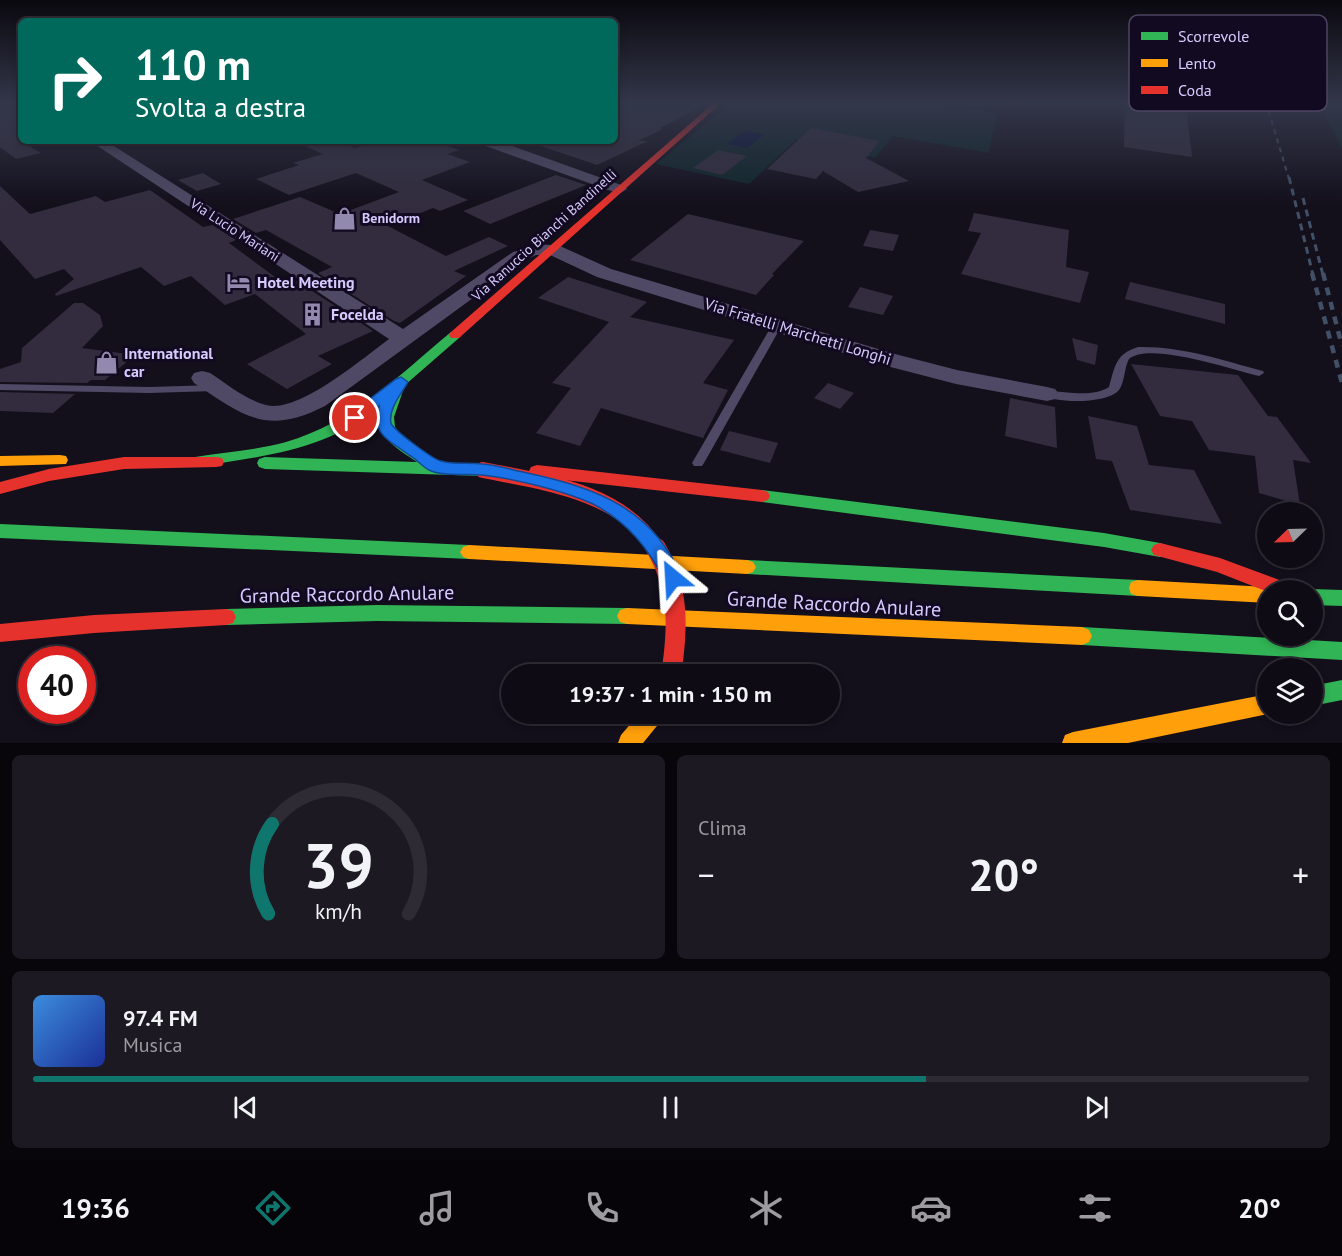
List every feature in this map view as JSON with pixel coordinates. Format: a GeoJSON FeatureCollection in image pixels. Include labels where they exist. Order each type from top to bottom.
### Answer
{"type":"FeatureCollection","features":[{"type":"Feature","properties":{"kind":"main road","name":"Via Ranuccio Bianchi Bandinelli"},"geometry":{"type":"LineString","coordinates":[[195,462],[267,452],[306,441],[355,418],[401,382],[554,250],[679,137]]}},
{"type":"Feature","properties":{"kind":"main road"},"geometry":{"type":"LineString","coordinates":[[401,382],[386,407],[383,420],[385,428],[396,440],[435,467]]}},
{"type":"Feature","properties":{"kind":"main road"},"geometry":{"type":"LineString","coordinates":[[0,461],[89,460],[124,463],[195,462],[435,467],[606,477],[1104,540],[1192,556],[1260,580]]}},
{"type":"Feature","properties":{"kind":"main road"},"geometry":{"type":"LineString","coordinates":[[0,488],[50,476],[124,463]]}},
{"type":"Feature","properties":{"kind":"main road"},"geometry":{"type":"LineString","coordinates":[[483,470],[554,485],[598,500],[626,517],[649,537],[667,564],[677,593],[680,627],[673,664]]}},
{"type":"Feature","properties":{"kind":"main road","name":"Grande Raccordo Anulare"},"geometry":{"type":"LineString","coordinates":[[0,531],[356,546],[1257,594]]}},
{"type":"Feature","properties":{"kind":"main road"},"geometry":{"type":"LineString","coordinates":[[1323,597],[1342,598]]}},
{"type":"Feature","properties":{"kind":"main road","name":"Grande Raccordo Anulare"},"geometry":{"type":"LineString","coordinates":[[0,633],[213,617],[466,611],[820,622],[1342,651]]}},
{"type":"Feature","properties":{"kind":"main road"},"geometry":{"type":"LineString","coordinates":[[1323,694],[1342,690]]}},
{"type":"Feature","properties":{"kind":"main road"},"geometry":{"type":"LineString","coordinates":[[1073,743],[1257,706]]}},
{"type":"Feature","properties":{"kind":"main road"},"geometry":{"type":"LineString","coordinates":[[630,743],[645,724]]}},
{"type":"Feature","properties":{"kind":"street","name":"Via Lucio Mariani"},"geometry":{"type":"LineString","coordinates":[[102,144],[404,339]]}},
{"type":"Feature","properties":{"kind":"street"},"geometry":{"type":"LineString","coordinates":[[493,144],[619,189]]}},
{"type":"Feature","properties":{"kind":"street"},"geometry":{"type":"LineString","coordinates":[[210,383],[258,413],[273,416],[291,414],[317,401],[519,256],[533,250],[554,250]]}},
{"type":"Feature","properties":{"kind":"street","name":"Via Fratelli Marchetti Longhi"},"geometry":{"type":"LineString","coordinates":[[554,250],[604,273],[920,368],[1047,394]]}},
{"type":"Feature","properties":{"kind":"lane"},"geometry":{"type":"LineString","coordinates":[[698,463],[777,325]]}},
{"type":"Feature","properties":{"kind":"lane"},"geometry":{"type":"LineString","coordinates":[[1047,394],[1089,397],[1110,392],[1114,388],[1124,358],[1139,349],[1169,351],[1259,373]]}},
{"type":"Feature","properties":{"kind":"lane"},"geometry":{"type":"LineString","coordinates":[[0,387],[148,390],[210,383]]}},
{"type":"Feature","properties":{"kind":"green space"},"geometry":{"type":"Polygon","coordinates":[[[690,137],[892,137],[875,158],[796,140],[749,184],[656,164],[690,137]]]}},
{"type":"Feature","properties":{"kind":"green space"},"geometry":{"type":"Polygon","coordinates":[[[897,137],[992,137],[989,153],[897,137]]]}},
{"type":"Feature","properties":{"kind":"green space"},"geometry":{"type":"Polygon","coordinates":[[[1336,137],[1342,137],[1342,148],[1336,137]]]}},
{"type":"Feature","properties":{"kind":"shaded area"},"geometry":{"type":"Polygon","coordinates":[[[737,137],[762,137],[747,148],[727,144],[737,137]]]}},
{"type":"Feature","properties":{"kind":"building"},"geometry":{"type":"Polygon","coordinates":[[[0,137],[18,137],[18,144],[26,144],[41,153],[16,159],[0,147],[0,137]]]}},
{"type":"Feature","properties":{"kind":"building"},"geometry":{"type":"Polygon","coordinates":[[[618,137],[647,137],[638,141],[648,141],[597,165],[535,144],[618,144],[618,137]]]}},
{"type":"Feature","properties":{"kind":"building"},"geometry":{"type":"Polygon","coordinates":[[[802,137],[857,137],[880,141],[866,158],[909,181],[858,192],[823,171],[816,179],[767,169],[802,137]]]}},
{"type":"Feature","properties":{"kind":"building"},"geometry":{"type":"Polygon","coordinates":[[[1124,137],[1190,137],[1192,157],[1124,147],[1124,137]]]}},
{"type":"Feature","properties":{"kind":"building"},"geometry":{"type":"Polygon","coordinates":[[[301,144],[345,144],[355,148],[368,144],[443,144],[459,150],[447,154],[470,162],[422,180],[468,200],[440,211],[433,208],[388,226],[446,256],[489,237],[508,246],[454,271],[466,276],[400,323],[394,321],[318,273],[332,267],[266,230],[256,233],[233,219],[300,197],[340,214],[399,192],[356,173],[289,195],[256,179],[299,165],[293,163],[323,154],[301,144]]]}},
{"type":"Feature","properties":{"kind":"building"},"geometry":{"type":"Polygon","coordinates":[[[718,150],[747,156],[722,175],[693,168],[718,150]]]}},
{"type":"Feature","properties":{"kind":"building"},"geometry":{"type":"Polygon","coordinates":[[[203,173],[221,184],[197,191],[178,180],[203,173]]]}},
{"type":"Feature","properties":{"kind":"building"},"geometry":{"type":"Polygon","coordinates":[[[556,175],[586,185],[490,224],[463,211],[556,175]]]}},
{"type":"Feature","properties":{"kind":"building"},"geometry":{"type":"Polygon","coordinates":[[[0,186],[30,214],[96,196],[105,202],[150,190],[203,227],[213,225],[236,240],[229,243],[286,285],[297,281],[373,331],[318,356],[332,364],[287,389],[247,364],[306,334],[255,294],[225,305],[191,276],[164,286],[141,267],[56,296],[55,294],[74,279],[64,269],[35,279],[0,240],[0,186]]]}},
{"type":"Feature","properties":{"kind":"building"},"geometry":{"type":"Polygon","coordinates":[[[974,213],[1069,230],[1066,267],[1089,272],[1080,303],[961,274],[981,233],[968,231],[974,213]]]}},
{"type":"Feature","properties":{"kind":"building"},"geometry":{"type":"Polygon","coordinates":[[[688,214],[804,241],[772,274],[774,275],[756,295],[630,260],[688,214]]]}},
{"type":"Feature","properties":{"kind":"building"},"geometry":{"type":"Polygon","coordinates":[[[870,230],[899,235],[893,251],[863,246],[870,230]]]}},
{"type":"Feature","properties":{"kind":"building"},"geometry":{"type":"Polygon","coordinates":[[[568,277],[647,302],[630,317],[734,340],[703,383],[728,390],[703,438],[601,408],[580,446],[536,433],[571,388],[552,383],[609,322],[538,298],[568,277]]]}},
{"type":"Feature","properties":{"kind":"building"},"geometry":{"type":"Polygon","coordinates":[[[1130,282],[1225,304],[1225,324],[1125,299],[1130,282]]]}},
{"type":"Feature","properties":{"kind":"building"},"geometry":{"type":"Polygon","coordinates":[[[860,287],[893,296],[883,315],[848,307],[860,287]]]}},
{"type":"Feature","properties":{"kind":"building"},"geometry":{"type":"Polygon","coordinates":[[[74,303],[83,303],[100,315],[103,326],[82,348],[135,355],[105,380],[91,380],[87,383],[0,382],[0,369],[21,362],[22,348],[74,303]]]}},
{"type":"Feature","properties":{"kind":"building"},"geometry":{"type":"Polygon","coordinates":[[[1072,338],[1098,345],[1095,365],[1077,360],[1072,338]]]}},
{"type":"Feature","properties":{"kind":"building"},"geometry":{"type":"Polygon","coordinates":[[[1131,364],[1238,375],[1268,416],[1277,417],[1311,463],[1293,460],[1300,502],[1290,502],[1259,493],[1255,456],[1209,450],[1192,421],[1160,416],[1131,364]]]}},
{"type":"Feature","properties":{"kind":"building"},"geometry":{"type":"Polygon","coordinates":[[[828,383],[854,393],[840,409],[814,398],[828,383]]]}},
{"type":"Feature","properties":{"kind":"building"},"geometry":{"type":"Polygon","coordinates":[[[0,392],[75,394],[53,413],[0,411],[0,392]]]}},
{"type":"Feature","properties":{"kind":"building"},"geometry":{"type":"Polygon","coordinates":[[[1010,398],[1055,407],[1057,448],[1005,436],[1010,398]]]}},
{"type":"Feature","properties":{"kind":"building"},"geometry":{"type":"Polygon","coordinates":[[[1088,416],[1137,426],[1149,465],[1194,470],[1222,524],[1130,510],[1112,461],[1096,459],[1088,416]]]}},
{"type":"Feature","properties":{"kind":"building"},"geometry":{"type":"Polygon","coordinates":[[[729,431],[778,443],[770,463],[720,450],[729,431]]]}},
{"type":"Feature","properties":{"kind":"railway"},"geometry":{"type":"LineString","coordinates":[[1276,137],[1289,179]]}},
{"type":"Feature","properties":{"kind":"railway"},"geometry":{"type":"LineString","coordinates":[[1289,177],[1313,275]]}},
{"type":"Feature","properties":{"kind":"railway"},"geometry":{"type":"LineString","coordinates":[[1303,198],[1323,275]]}},
{"type":"Feature","properties":{"kind":"railway"},"geometry":{"type":"LineString","coordinates":[[1312,273],[1342,383]]}},
{"type":"Feature","properties":{"kind":"railway"},"geometry":{"type":"LineString","coordinates":[[1323,273],[1342,346]]}},
{"type":"Feature","properties":{"kind":"traffic: fast"},"geometry":{"type":"LineString","coordinates":[[195,462],[288,447],[337,428],[363,413],[455,335]]}},
{"type":"Feature","properties":{"kind":"traffic: fast"},"geometry":{"type":"LineString","coordinates":[[399,386],[387,417],[388,427],[392,436],[399,443],[435,467]]}},
{"type":"Feature","properties":{"kind":"traffic: fast"},"geometry":{"type":"LineString","coordinates":[[265,463],[483,470]]}},
{"type":"Feature","properties":{"kind":"traffic: fast"},"geometry":{"type":"LineString","coordinates":[[762,496],[1104,540],[1160,550]]}},
{"type":"Feature","properties":{"kind":"traffic: fast"},"geometry":{"type":"LineString","coordinates":[[0,531],[469,552]]}},
{"type":"Feature","properties":{"kind":"traffic: fast"},"geometry":{"type":"LineString","coordinates":[[747,567],[1138,588]]}},
{"type":"Feature","properties":{"kind":"traffic: fast"},"geometry":{"type":"LineString","coordinates":[[1323,597],[1342,598]]}},
{"type":"Feature","properties":{"kind":"traffic: fast"},"geometry":{"type":"LineString","coordinates":[[226,617],[377,613],[627,616]]}},
{"type":"Feature","properties":{"kind":"traffic: fast"},"geometry":{"type":"LineString","coordinates":[[1082,636],[1342,651]]}},
{"type":"Feature","properties":{"kind":"traffic: fast"},"geometry":{"type":"LineString","coordinates":[[1323,694],[1342,690]]}},
{"type":"Feature","properties":{"kind":"traffic: slow"},"geometry":{"type":"LineString","coordinates":[[0,461],[60,460]]}},
{"type":"Feature","properties":{"kind":"traffic: slow"},"geometry":{"type":"LineString","coordinates":[[469,552],[747,567]]}},
{"type":"Feature","properties":{"kind":"traffic: slow"},"geometry":{"type":"LineString","coordinates":[[1138,588],[1257,594]]}},
{"type":"Feature","properties":{"kind":"traffic: slow"},"geometry":{"type":"LineString","coordinates":[[627,616],[1082,636]]}},
{"type":"Feature","properties":{"kind":"traffic: slow"},"geometry":{"type":"LineString","coordinates":[[1073,743],[1257,706]]}},
{"type":"Feature","properties":{"kind":"traffic: slow"},"geometry":{"type":"LineString","coordinates":[[629,743],[645,724]]}},
{"type":"Feature","properties":{"kind":"traffic: jam"},"geometry":{"type":"LineString","coordinates":[[455,335],[680,137]]}},
{"type":"Feature","properties":{"kind":"traffic: jam"},"geometry":{"type":"LineString","coordinates":[[0,488],[49,475],[124,463],[216,462]]}},
{"type":"Feature","properties":{"kind":"traffic: jam"},"geometry":{"type":"LineString","coordinates":[[483,470],[582,493],[611,507],[635,523],[653,542],[666,564],[673,589],[677,616],[673,664]]}},
{"type":"Feature","properties":{"kind":"traffic: jam"},"geometry":{"type":"LineString","coordinates":[[537,471],[762,496]]}},
{"type":"Feature","properties":{"kind":"traffic: jam"},"geometry":{"type":"LineString","coordinates":[[1160,550],[1191,557],[1259,580]]}},
{"type":"Feature","properties":{"kind":"traffic: jam"},"geometry":{"type":"LineString","coordinates":[[0,633],[94,624],[226,617]]}},
{"type":"Feature","properties":{"kind":"place","name":"Benidorm"},"geometry":{"type":"Point","coordinates":[344,218]}},
{"type":"Feature","properties":{"kind":"place","name":"Hotel Meeting"},"geometry":{"type":"Point","coordinates":[239,282]}},
{"type":"Feature","properties":{"kind":"place","name":"Focelda"},"geometry":{"type":"Point","coordinates":[313,314]}},
{"type":"Feature","properties":{"kind":"place","name":"International car"},"geometry":{"type":"Point","coordinates":[106,362]}},
{"type":"Feature","properties":{"kind":"route"},"geometry":{"type":"LineString","coordinates":[[355,418],[401,382],[389,400],[383,420],[385,428],[396,440],[435,467],[483,470],[546,483],[578,492],[615,508],[649,537],[667,564],[673,578]]}}]}
